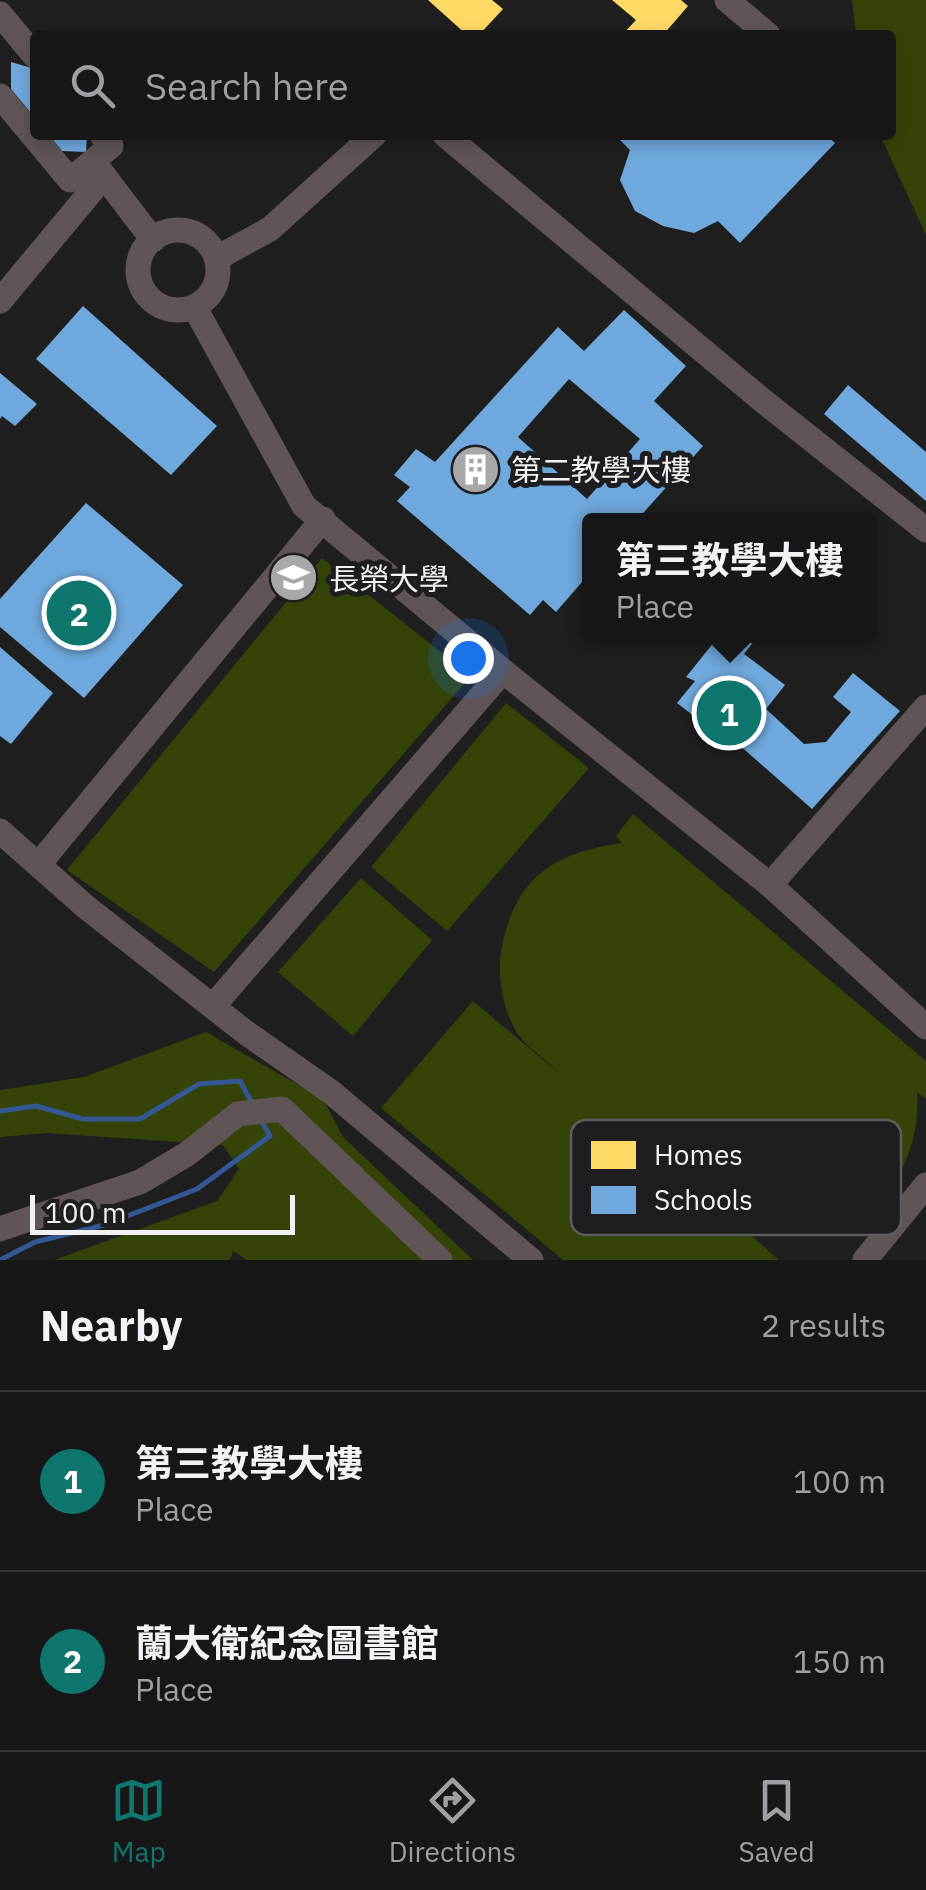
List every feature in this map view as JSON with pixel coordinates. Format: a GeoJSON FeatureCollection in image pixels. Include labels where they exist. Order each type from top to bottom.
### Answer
{"type":"FeatureCollection","features":[{"type":"Feature","properties":{"kind":"street"},"geometry":{"type":"LineString","coordinates":[[20,0],[0,14],[30,50]]}},
{"type":"Feature","properties":{"kind":"street"},"geometry":{"type":"LineString","coordinates":[[727,0],[762,30]]}},
{"type":"Feature","properties":{"kind":"street"},"geometry":{"type":"LineString","coordinates":[[0,96],[30,132]]}},
{"type":"Feature","properties":{"kind":"street"},"geometry":{"type":"LineString","coordinates":[[37,140],[70,180],[98,168]]}},
{"type":"Feature","properties":{"kind":"street"},"geometry":{"type":"LineString","coordinates":[[0,301],[98,168],[111,146],[106,140]]}},
{"type":"Feature","properties":{"kind":"street"},"geometry":{"type":"LineString","coordinates":[[217,258],[270,228],[368,140]]}},
{"type":"Feature","properties":{"kind":"street"},"geometry":{"type":"LineString","coordinates":[[451,140],[762,400],[926,530]]}},
{"type":"Feature","properties":{"kind":"street"},"geometry":{"type":"LineString","coordinates":[[98,168],[153,240]]}},
{"type":"Feature","properties":{"kind":"street"},"geometry":{"type":"LineString","coordinates":[[182,230],[197,235],[209,244],[217,258],[214,288],[196,308],[175,310],[160,306],[140,282],[138,267],[143,252],[166,232],[182,230]]}},
{"type":"Feature","properties":{"kind":"street"},"geometry":{"type":"LineString","coordinates":[[196,308],[304,506],[770,885],[926,1027]]}},
{"type":"Feature","properties":{"kind":"street"},"geometry":{"type":"LineString","coordinates":[[39,864],[323,519]]}},
{"type":"Feature","properties":{"kind":"street"},"geometry":{"type":"LineString","coordinates":[[214,1005],[503,671]]}},
{"type":"Feature","properties":{"kind":"street"},"geometry":{"type":"LineString","coordinates":[[770,885],[926,707]]}},
{"type":"Feature","properties":{"kind":"street"},"geometry":{"type":"LineString","coordinates":[[0,831],[86,907],[246,1032],[331,1092],[532,1260]]}},
{"type":"Feature","properties":{"kind":"street"},"geometry":{"type":"LineString","coordinates":[[0,1229],[140,1182],[187,1154],[238,1114],[282,1109],[440,1260]]}},
{"type":"Feature","properties":{"kind":"street"},"geometry":{"type":"LineString","coordinates":[[901,1216],[926,1185]]}},
{"type":"Feature","properties":{"kind":"street"},"geometry":{"type":"LineString","coordinates":[[865,1260],[885,1235]]}},
{"type":"Feature","properties":{"kind":"green space"},"geometry":{"type":"Polygon","coordinates":[[[852,0],[926,0],[926,235],[882,140],[896,140],[896,30],[855,30],[852,0]]]}},
{"type":"Feature","properties":{"kind":"green space"},"geometry":{"type":"Polygon","coordinates":[[[322,558],[471,676],[214,972],[67,870],[322,558]]]}},
{"type":"Feature","properties":{"kind":"green space"},"geometry":{"type":"Polygon","coordinates":[[[506,703],[589,768],[447,931],[371,867],[506,703]]]}},
{"type":"Feature","properties":{"kind":"green space"},"geometry":{"type":"Polygon","coordinates":[[[633,814],[926,1061],[926,1099],[917,1092],[912,1144],[901,1170],[901,1120],[571,1120],[571,1235],[750,1235],[779,1260],[563,1260],[381,1108],[473,1001],[558,1072],[523,1040],[509,1017],[500,972],[504,937],[520,897],[545,869],[579,852],[622,843],[616,836],[633,814]]]}},
{"type":"Feature","properties":{"kind":"green space"},"geometry":{"type":"Polygon","coordinates":[[[361,878],[432,940],[353,1036],[278,972],[361,878]]]}},
{"type":"Feature","properties":{"kind":"green space"},"geometry":{"type":"Polygon","coordinates":[[[206,1032],[323,1099],[343,1137],[473,1260],[247,1260],[233,1251],[230,1260],[54,1260],[217,1201],[239,1169],[223,1145],[47,1133],[0,1137],[0,1090],[84,1077],[206,1032]]]}},
{"type":"Feature","properties":{"kind":"building: Homes"},"geometry":{"type":"Polygon","coordinates":[[[428,0],[492,0],[503,9],[484,30],[461,30],[428,0]]]}},
{"type":"Feature","properties":{"kind":"building: Homes"},"geometry":{"type":"Polygon","coordinates":[[[612,0],[681,0],[688,6],[667,30],[627,30],[636,20],[612,0]]]}},
{"type":"Feature","properties":{"kind":"building: Schools"},"geometry":{"type":"Polygon","coordinates":[[[11,62],[30,68],[30,112],[11,89],[11,62]]]}},
{"type":"Feature","properties":{"kind":"building: Schools"},"geometry":{"type":"Polygon","coordinates":[[[53,140],[87,140],[86,152],[62,151],[53,140]]]}},
{"type":"Feature","properties":{"kind":"building: Schools"},"geometry":{"type":"Polygon","coordinates":[[[620,140],[835,143],[740,243],[718,221],[694,233],[663,226],[635,211],[620,180],[630,150],[620,140]]]}},
{"type":"Feature","properties":{"kind":"building: Schools"},"geometry":{"type":"Polygon","coordinates":[[[83,306],[217,426],[171,475],[36,359],[83,306]]]}},
{"type":"Feature","properties":{"kind":"building: Schools","name":"第二教學大樓"},"geometry":{"type":"Polygon","coordinates":[[[624,310],[686,366],[654,401],[703,446],[643,513],[582,513],[582,582],[556,612],[543,600],[530,615],[397,501],[410,487],[394,475],[416,449],[435,462],[558,327],[584,351],[624,310]],[[569,379],[518,437],[587,499],[640,439],[569,379]]]}},
{"type":"Feature","properties":{"kind":"building: Schools"},"geometry":{"type":"Polygon","coordinates":[[[0,373],[37,404],[15,426],[2,416],[0,419],[0,373]]]}},
{"type":"Feature","properties":{"kind":"building: Schools"},"geometry":{"type":"Polygon","coordinates":[[[848,385],[926,452],[926,501],[824,414],[848,385]]]}},
{"type":"Feature","properties":{"kind":"building: Schools"},"geometry":{"type":"Polygon","coordinates":[[[86,503],[183,585],[84,698],[0,627],[0,599],[86,503]]]}},
{"type":"Feature","properties":{"kind":"building: Schools"},"geometry":{"type":"Polygon","coordinates":[[[713,643],[753,643],[744,654],[785,685],[766,709],[804,744],[826,742],[851,712],[833,697],[853,673],[900,711],[812,809],[704,714],[699,720],[677,703],[695,681],[686,677],[713,643]]]}},
{"type":"Feature","properties":{"kind":"building: Schools"},"geometry":{"type":"Polygon","coordinates":[[[0,647],[53,693],[11,744],[0,736],[0,647]]]}},
{"type":"Feature","properties":{"kind":"waterway"},"geometry":{"type":"LineString","coordinates":[[0,1111],[36,1106],[83,1119],[140,1119],[199,1084],[240,1081],[252,1103]]}},
{"type":"Feature","properties":{"kind":"waterway"},"geometry":{"type":"LineString","coordinates":[[0,1260],[35,1242],[104,1225],[197,1189],[270,1136],[262,1122]]}},
{"type":"Feature","properties":{"kind":"place","name":"第二教學大樓"},"geometry":{"type":"Point","coordinates":[476,469]}},
{"type":"Feature","properties":{"kind":"place","name":"長榮大學"},"geometry":{"type":"Point","coordinates":[294,578]}},
{"type":"Feature","properties":{"kind":"place","name":"蘭大衛紀念圖書館"},"geometry":{"type":"Point","coordinates":[79,613]}},
{"type":"Feature","properties":{"kind":"place","name":"第三教學大樓"},"geometry":{"type":"Point","coordinates":[729,713]}}]}
